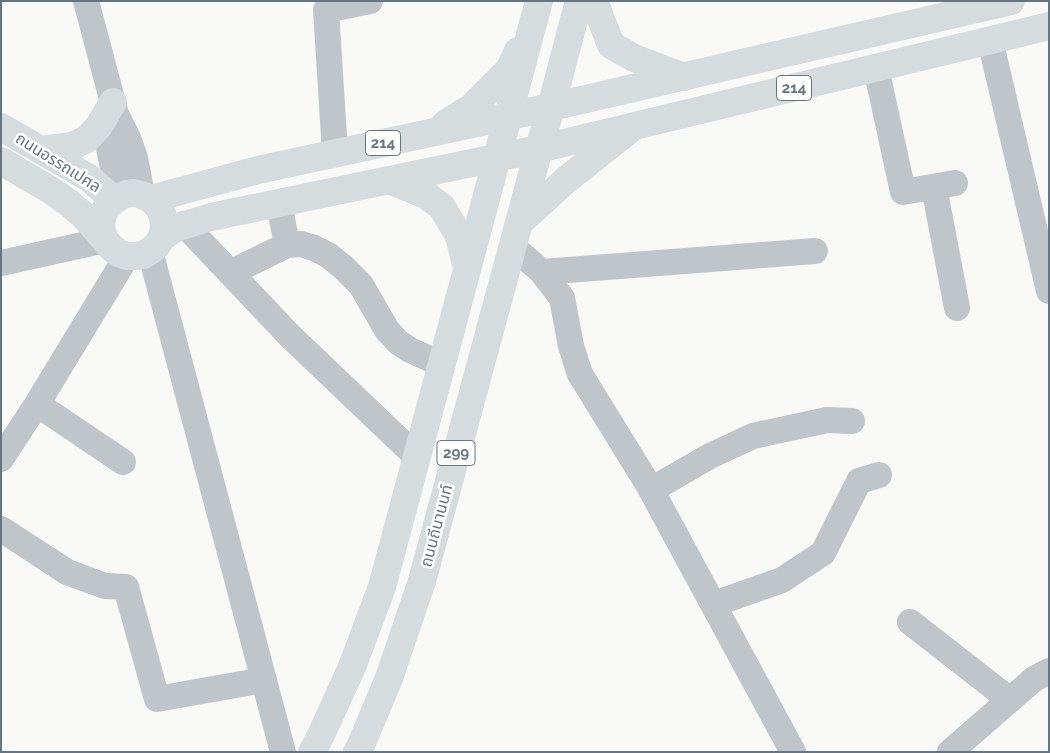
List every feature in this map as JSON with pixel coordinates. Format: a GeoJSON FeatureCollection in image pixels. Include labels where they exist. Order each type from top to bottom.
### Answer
{"type":"FeatureCollection","features":[{"type":"Feature","properties":{"kind":"main road","name":"299"},"geometry":{"type":"LineString","coordinates":[[539,149],[579,1]]}},
{"type":"Feature","properties":{"kind":"main road"},"geometry":{"type":"LineString","coordinates":[[594,1],[611,45],[634,58],[684,77]]}},
{"type":"Feature","properties":{"kind":"main road","name":"214"},"geometry":{"type":"LineString","coordinates":[[131,198],[684,77],[944,9],[1008,2]]}},
{"type":"Feature","properties":{"kind":"main road"},"geometry":{"type":"LineString","coordinates":[[432,132],[472,106],[509,70],[537,11]]}},
{"type":"Feature","properties":{"kind":"main road","name":"299"},"geometry":{"type":"LineString","coordinates":[[312,752],[352,667],[382,587],[537,11]]}},
{"type":"Feature","properties":{"kind":"main road","name":"214"},"geometry":{"type":"LineString","coordinates":[[270,204],[539,149],[1049,26]]}},
{"type":"Feature","properties":{"kind":"main road"},"geometry":{"type":"LineString","coordinates":[[41,150],[72,146],[87,139],[115,108]]}},
{"type":"Feature","properties":{"kind":"main road"},"geometry":{"type":"LineString","coordinates":[[516,235],[566,180],[635,126]]}},
{"type":"Feature","properties":{"kind":"main road","name":"ถนนอรรถเปศล"},"geometry":{"type":"LineString","coordinates":[[1,127],[89,178],[131,198]]}},
{"type":"Feature","properties":{"kind":"main road","name":"ถนนถีนานนท์"},"geometry":{"type":"LineString","coordinates":[[357,752],[362,745],[389,678],[422,581],[539,149]]}},
{"type":"Feature","properties":{"kind":"main road","name":"ถนนอรรถเปศล"},"geometry":{"type":"LineString","coordinates":[[1,162],[46,187],[83,215],[146,242]]}},
{"type":"Feature","properties":{"kind":"main road"},"geometry":{"type":"LineString","coordinates":[[389,180],[426,195],[442,207],[459,236],[468,268]]}},
{"type":"Feature","properties":{"kind":"main road"},"geometry":{"type":"LineString","coordinates":[[146,242],[164,227],[163,216],[158,206],[131,198],[107,206],[101,223],[102,232],[146,242],[216,215],[270,204]]}},
{"type":"Feature","properties":{"kind":"street"},"geometry":{"type":"LineString","coordinates":[[86,1],[115,108],[108,148],[131,198]]}},
{"type":"Feature","properties":{"kind":"street"},"geometry":{"type":"LineString","coordinates":[[335,153],[325,5],[370,1]]}},
{"type":"Feature","properties":{"kind":"street"},"geometry":{"type":"LineString","coordinates":[[990,40],[1049,291]]}},
{"type":"Feature","properties":{"kind":"street"},"geometry":{"type":"LineString","coordinates":[[876,68],[903,192],[945,185],[957,308]]}},
{"type":"Feature","properties":{"kind":"street"},"geometry":{"type":"LineString","coordinates":[[270,204],[287,245]]}},
{"type":"Feature","properties":{"kind":"street"},"geometry":{"type":"LineString","coordinates":[[516,235],[562,298],[571,346],[580,374],[651,490],[794,752]]}},
{"type":"Feature","properties":{"kind":"street"},"geometry":{"type":"LineString","coordinates":[[1,459],[146,242]]}},
{"type":"Feature","properties":{"kind":"street"},"geometry":{"type":"LineString","coordinates":[[146,242],[283,752]]}},
{"type":"Feature","properties":{"kind":"street"},"geometry":{"type":"LineString","coordinates":[[1,264],[146,242],[230,273],[289,335],[417,457]]}},
{"type":"Feature","properties":{"kind":"street"},"geometry":{"type":"LineString","coordinates":[[230,273],[287,245],[301,244],[314,248],[328,255],[361,285],[387,330],[398,342],[410,350],[442,364]]}},
{"type":"Feature","properties":{"kind":"street"},"geometry":{"type":"LineString","coordinates":[[542,272],[815,251]]}},
{"type":"Feature","properties":{"kind":"street"},"geometry":{"type":"LineString","coordinates":[[37,404],[123,462]]}},
{"type":"Feature","properties":{"kind":"street"},"geometry":{"type":"LineString","coordinates":[[651,490],[710,456],[753,436],[827,420],[852,421]]}},
{"type":"Feature","properties":{"kind":"street"},"geometry":{"type":"LineString","coordinates":[[714,604],[782,580],[823,553],[859,481],[879,475]]}},
{"type":"Feature","properties":{"kind":"street"},"geometry":{"type":"LineString","coordinates":[[1,529],[67,572],[105,586],[126,588],[157,699],[264,680]]}},
{"type":"Feature","properties":{"kind":"street"},"geometry":{"type":"LineString","coordinates":[[910,622],[1010,700]]}},
{"type":"Feature","properties":{"kind":"street"},"geometry":{"type":"LineString","coordinates":[[950,752],[1034,680],[1049,670]]}}]}
